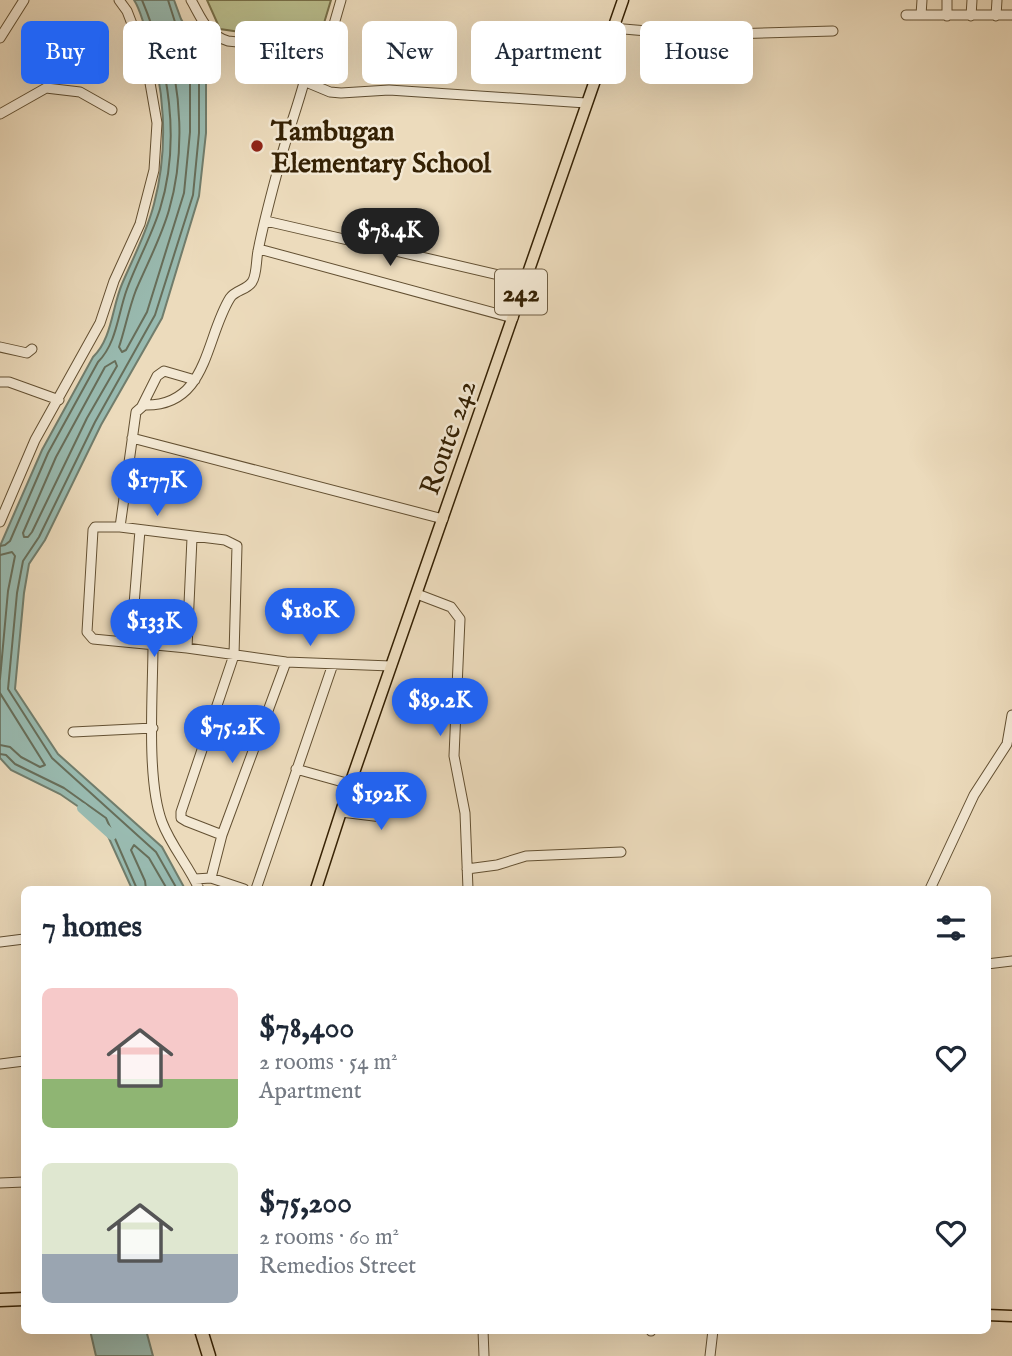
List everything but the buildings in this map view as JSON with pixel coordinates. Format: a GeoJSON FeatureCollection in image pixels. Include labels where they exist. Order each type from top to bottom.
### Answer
{"type":"FeatureCollection","features":[{"type":"Feature","properties":{"kind":"highway"},"geometry":{"type":"LineString","coordinates":[[0,1300],[21,1299]]}},
{"type":"Feature","properties":{"kind":"highway"},"geometry":{"type":"LineString","coordinates":[[202,1334],[209,1356]]}},
{"type":"Feature","properties":{"kind":"main road","name":"Route 242"},"geometry":{"type":"LineString","coordinates":[[615,21],[623,0]]}},
{"type":"Feature","properties":{"kind":"main road","name":"Route 242"},"geometry":{"type":"LineString","coordinates":[[317,886],[593,84]]}},
{"type":"Feature","properties":{"kind":"main road"},"geometry":{"type":"LineString","coordinates":[[991,1315],[1012,1316]]}},
{"type":"Feature","properties":{"kind":"street"},"geometry":{"type":"LineString","coordinates":[[0,38],[24,0]]}},
{"type":"Feature","properties":{"kind":"street"},"geometry":{"type":"LineString","coordinates":[[0,522],[35,440],[100,323],[114,281],[140,223],[153,170],[157,123],[146,60],[127,11],[119,0]]}},
{"type":"Feature","properties":{"kind":"street"},"geometry":{"type":"LineString","coordinates":[[191,0],[211,33],[235,42]]}},
{"type":"Feature","properties":{"kind":"street"},"geometry":{"type":"LineString","coordinates":[[335,21],[341,0]]}},
{"type":"Feature","properties":{"kind":"street"},"geometry":{"type":"LineString","coordinates":[[921,15],[922,0]]}},
{"type":"Feature","properties":{"kind":"street"},"geometry":{"type":"LineString","coordinates":[[947,0],[947,16]]}},
{"type":"Feature","properties":{"kind":"street"},"geometry":{"type":"LineString","coordinates":[[971,16],[972,0]]}},
{"type":"Feature","properties":{"kind":"street"},"geometry":{"type":"LineString","coordinates":[[996,16],[997,0]]}},
{"type":"Feature","properties":{"kind":"street"},"geometry":{"type":"LineString","coordinates":[[906,15],[1012,15]]}},
{"type":"Feature","properties":{"kind":"street"},"geometry":{"type":"LineString","coordinates":[[626,29],[694,35],[833,31]]}},
{"type":"Feature","properties":{"kind":"street"},"geometry":{"type":"LineString","coordinates":[[142,406],[159,406],[174,401],[195,380],[230,299],[251,283],[281,156],[305,84]]}},
{"type":"Feature","properties":{"kind":"street"},"geometry":{"type":"LineString","coordinates":[[311,84],[330,92],[341,93],[389,90],[586,103]]}},
{"type":"Feature","properties":{"kind":"street"},"geometry":{"type":"LineString","coordinates":[[0,114],[46,88],[85,94],[112,110]]}},
{"type":"Feature","properties":{"kind":"street"},"geometry":{"type":"LineString","coordinates":[[266,222],[525,281]]}},
{"type":"Feature","properties":{"kind":"street"},"geometry":{"type":"LineString","coordinates":[[259,248],[513,318]]}},
{"type":"Feature","properties":{"kind":"street"},"geometry":{"type":"LineString","coordinates":[[0,347],[27,354],[33,349]]}},
{"type":"Feature","properties":{"kind":"street"},"geometry":{"type":"LineString","coordinates":[[120,527],[136,412],[142,406],[157,376],[164,371],[195,380]]}},
{"type":"Feature","properties":{"kind":"street"},"geometry":{"type":"LineString","coordinates":[[0,382],[9,382],[59,400]]}},
{"type":"Feature","properties":{"kind":"street"},"geometry":{"type":"LineString","coordinates":[[132,438],[443,519]]}},
{"type":"Feature","properties":{"kind":"street"},"geometry":{"type":"LineString","coordinates":[[222,835],[186,821],[181,818],[181,812],[234,654],[237,546],[233,543],[120,527],[100,525],[93,530],[88,636],[93,639],[187,648],[234,654],[286,662],[391,666]]}},
{"type":"Feature","properties":{"kind":"street"},"geometry":{"type":"LineString","coordinates":[[131,642],[140,530]]}},
{"type":"Feature","properties":{"kind":"street"},"geometry":{"type":"LineString","coordinates":[[187,648],[192,538]]}},
{"type":"Feature","properties":{"kind":"street"},"geometry":{"type":"LineString","coordinates":[[416,594],[451,607],[460,619],[454,756],[465,813],[468,886]]}},
{"type":"Feature","properties":{"kind":"street"},"geometry":{"type":"LineString","coordinates":[[153,644],[152,727],[158,808],[166,831],[198,886]]}},
{"type":"Feature","properties":{"kind":"street"},"geometry":{"type":"LineString","coordinates":[[211,878],[222,835],[286,662]]}},
{"type":"Feature","properties":{"kind":"street"},"geometry":{"type":"LineString","coordinates":[[257,886],[333,664]]}},
{"type":"Feature","properties":{"kind":"street"},"geometry":{"type":"LineString","coordinates":[[931,886],[974,795],[1007,744],[1012,715]]}},
{"type":"Feature","properties":{"kind":"street"},"geometry":{"type":"LineString","coordinates":[[73,732],[152,727]]}},
{"type":"Feature","properties":{"kind":"street"},"geometry":{"type":"LineString","coordinates":[[296,769],[350,784]]}},
{"type":"Feature","properties":{"kind":"street"},"geometry":{"type":"LineString","coordinates":[[341,812],[382,817],[389,811],[393,798]]}},
{"type":"Feature","properties":{"kind":"street"},"geometry":{"type":"LineString","coordinates":[[467,869],[498,865],[526,856],[621,852]]}},
{"type":"Feature","properties":{"kind":"street"},"geometry":{"type":"LineString","coordinates":[[194,879],[211,878],[235,886]]}},
{"type":"Feature","properties":{"kind":"street"},"geometry":{"type":"LineString","coordinates":[[0,942],[21,939]]}},
{"type":"Feature","properties":{"kind":"street"},"geometry":{"type":"LineString","coordinates":[[991,964],[1012,961]]}},
{"type":"Feature","properties":{"kind":"street"},"geometry":{"type":"LineString","coordinates":[[0,1064],[21,1061]]}},
{"type":"Feature","properties":{"kind":"street"},"geometry":{"type":"LineString","coordinates":[[0,1183],[21,1182]]}},
{"type":"Feature","properties":{"kind":"street"},"geometry":{"type":"LineString","coordinates":[[483,1334],[484,1356]]}},
{"type":"Feature","properties":{"kind":"street"},"geometry":{"type":"LineString","coordinates":[[710,1356],[713,1334]]}},
{"type":"Feature","properties":{"kind":"green space"},"geometry":{"type":"Polygon","coordinates":[[[207,0],[331,0],[325,21],[235,21],[235,31],[221,29],[221,21],[216,21],[207,0]]]}},
{"type":"Feature","properties":{"kind":"water"},"geometry":{"type":"Polygon","coordinates":[[[134,0],[174,0],[182,21],[142,21],[134,0]]]}},
{"type":"Feature","properties":{"kind":"water"},"geometry":{"type":"Polygon","coordinates":[[[159,84],[206,84],[206,133],[199,196],[162,318],[101,425],[45,540],[29,564],[15,689],[58,754],[162,847],[183,886],[131,886],[102,823],[60,794],[11,770],[0,758],[0,546],[42,450],[104,341],[122,284],[148,225],[162,160],[159,84]]]}},
{"type":"Feature","properties":{"kind":"water"},"geometry":{"type":"Polygon","coordinates":[[[91,1334],[147,1334],[153,1356],[96,1356],[91,1334]]]}},
{"type":"Feature","properties":{"kind":"waterway"},"geometry":{"type":"LineString","coordinates":[[82,808],[112,835]]}},
{"type":"Feature","properties":{"kind":"place","name":"Tambugan Elementary School"},"geometry":{"type":"Point","coordinates":[257,146]}}]}
